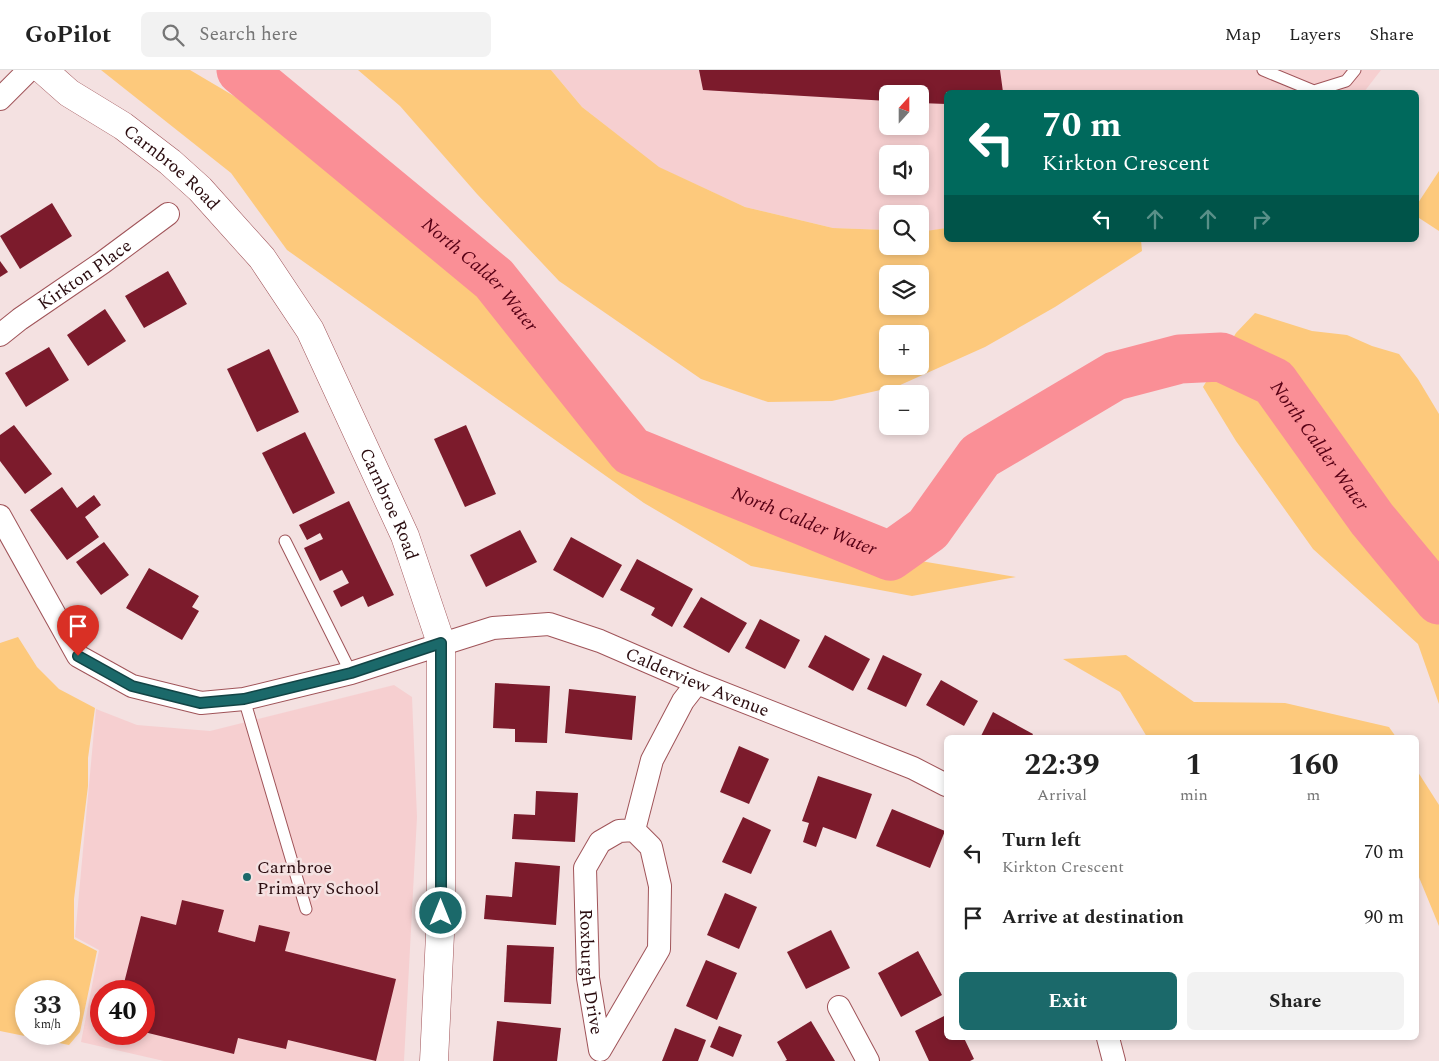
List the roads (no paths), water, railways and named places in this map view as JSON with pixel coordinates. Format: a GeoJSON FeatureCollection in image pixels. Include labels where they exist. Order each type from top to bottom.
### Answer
{"type":"FeatureCollection","features":[{"type":"Feature","properties":{"kind":"street"},"geometry":{"type":"LineString","coordinates":[[0,99],[29,70]]}},
{"type":"Feature","properties":{"kind":"street","name":"Carnbroe Road"},"geometry":{"type":"LineString","coordinates":[[43,70],[69,93],[123,126],[170,162],[200,189],[262,258],[310,330],[405,536],[441,643],[441,913],[434,1061]]}},
{"type":"Feature","properties":{"kind":"street","name":"Kirkton Place"},"geometry":{"type":"LineString","coordinates":[[0,335],[168,214]]}},
{"type":"Feature","properties":{"kind":"street","name":"Calderview Avenue"},"geometry":{"type":"LineString","coordinates":[[0,516],[78,656],[132,686],[200,703],[244,699],[351,673],[493,628],[549,624],[600,640],[697,683],[913,768],[944,784]]}},
{"type":"Feature","properties":{"kind":"street"},"geometry":{"type":"LineString","coordinates":[[634,830],[652,760],[683,702],[697,683]]}},
{"type":"Feature","properties":{"kind":"street","name":"Roxburgh Drive"},"geometry":{"type":"LineString","coordinates":[[634,830],[651,847],[660,886],[659,949],[600,1050],[588,978],[584,868],[600,842],[620,831],[634,830]]}},
{"type":"Feature","properties":{"kind":"street"},"geometry":{"type":"LineString","coordinates":[[840,1007],[868,1061]]}},
{"type":"Feature","properties":{"kind":"street"},"geometry":{"type":"LineString","coordinates":[[1109,1040],[1114,1061]]}},
{"type":"Feature","properties":{"kind":"lane"},"geometry":{"type":"LineString","coordinates":[[1263,70],[1312,90]]}},
{"type":"Feature","properties":{"kind":"lane"},"geometry":{"type":"LineString","coordinates":[[1318,90],[1346,82],[1355,70]]}},
{"type":"Feature","properties":{"kind":"lane"},"geometry":{"type":"LineString","coordinates":[[285,542],[351,673]]}},
{"type":"Feature","properties":{"kind":"lane"},"geometry":{"type":"LineString","coordinates":[[244,699],[306,909]]}},
{"type":"Feature","properties":{"kind":"waterway","name":"North Calder Water"},"geometry":{"type":"LineString","coordinates":[[241,70],[494,279],[631,451],[890,556],[928,529],[980,456],[1115,376],[1180,359],[1221,357],[1274,382],[1372,519],[1439,600]]}},
{"type":"Feature","properties":{"kind":"place","name":"Carnbroe Primary School"},"geometry":{"type":"Point","coordinates":[247,877]}}]}
